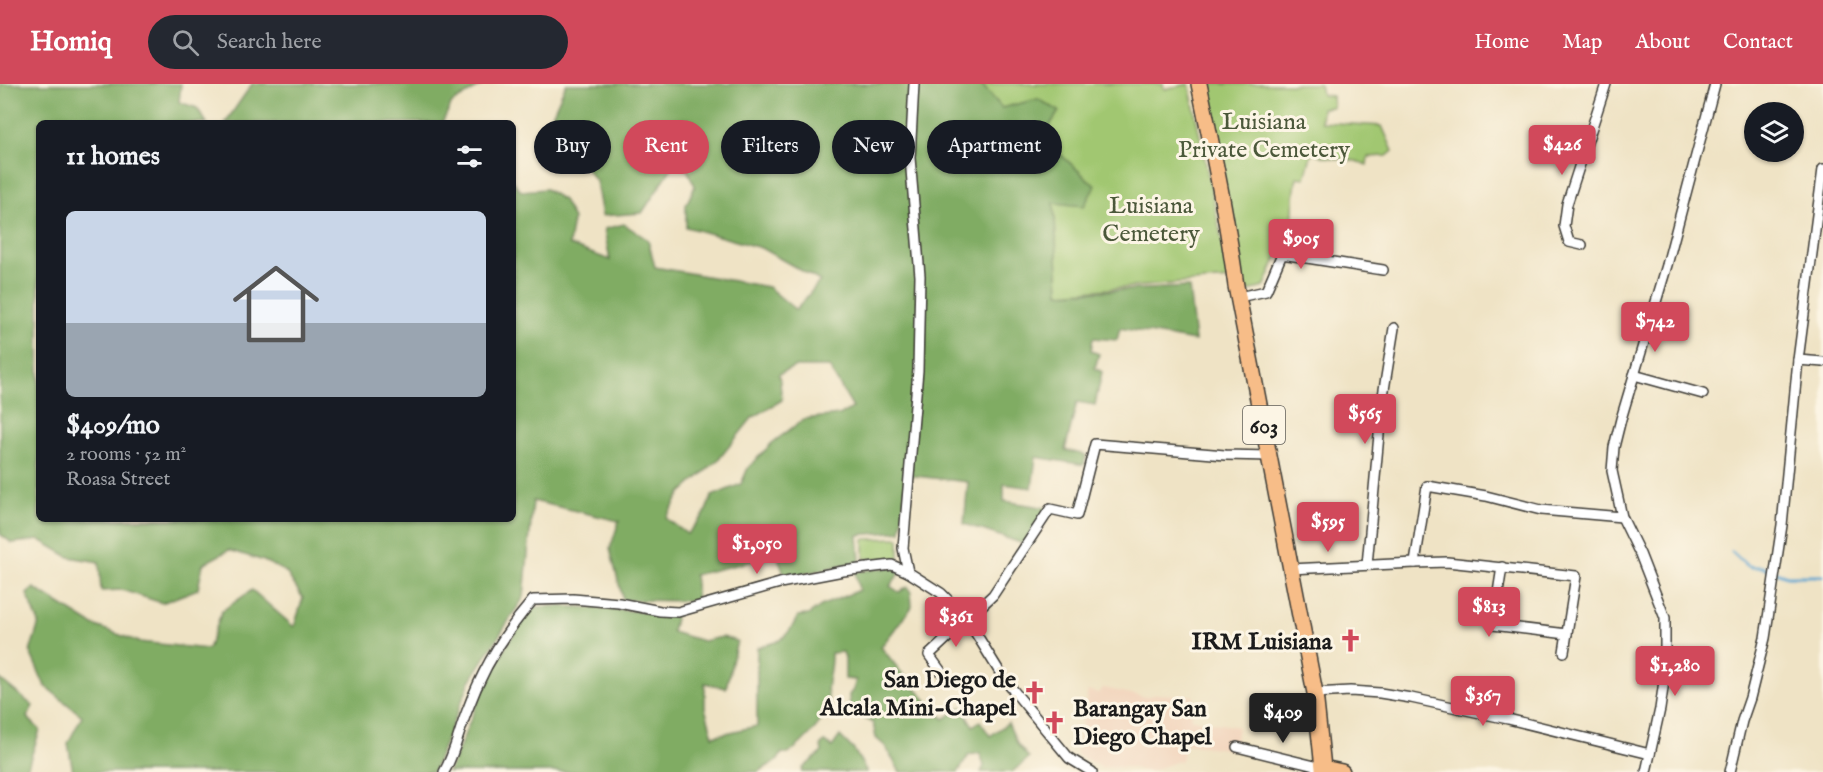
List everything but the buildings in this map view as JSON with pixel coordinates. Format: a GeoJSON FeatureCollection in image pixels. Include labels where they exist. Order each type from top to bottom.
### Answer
{"type":"FeatureCollection","features":[{"type":"Feature","properties":{"kind":"main road","name":"603"},"geometry":{"type":"LineString","coordinates":[[1199,84],[1315,693],[1323,770]]}},
{"type":"Feature","properties":{"kind":"main road"},"geometry":{"type":"LineString","coordinates":[[1323,770],[1342,772]]}},
{"type":"Feature","properties":{"kind":"street"},"geometry":{"type":"LineString","coordinates":[[908,572],[903,548],[918,370],[920,276],[909,158],[914,84]]}},
{"type":"Feature","properties":{"kind":"street"},"geometry":{"type":"LineString","coordinates":[[1582,244],[1569,242],[1564,226],[1568,204],[1606,84]]}},
{"type":"Feature","properties":{"kind":"street"},"geometry":{"type":"LineString","coordinates":[[1646,772],[1665,674],[1665,618],[1640,554],[1622,517],[1612,471],[1614,447],[1716,84]]}},
{"type":"Feature","properties":{"kind":"street"},"geometry":{"type":"LineString","coordinates":[[1730,772],[1765,638],[1782,525],[1798,360],[1823,169]]}},
{"type":"Feature","properties":{"kind":"street"},"geometry":{"type":"LineString","coordinates":[[1239,297],[1266,291],[1282,254],[1383,270]]}},
{"type":"Feature","properties":{"kind":"street"},"geometry":{"type":"LineString","coordinates":[[1367,565],[1383,402],[1394,328]]}},
{"type":"Feature","properties":{"kind":"street"},"geometry":{"type":"LineString","coordinates":[[1798,360],[1823,362]]}},
{"type":"Feature","properties":{"kind":"street"},"geometry":{"type":"LineString","coordinates":[[1634,375],[1703,394]]}},
{"type":"Feature","properties":{"kind":"street"},"geometry":{"type":"LineString","coordinates":[[945,677],[929,655],[993,595],[1050,509],[1077,515],[1095,444],[1225,455],[1270,456]]}},
{"type":"Feature","properties":{"kind":"street"},"geometry":{"type":"LineString","coordinates":[[1415,564],[1427,486],[1486,496],[1541,510],[1622,517]]}},
{"type":"Feature","properties":{"kind":"street"},"geometry":{"type":"LineString","coordinates":[[1290,568],[1447,562],[1576,576],[1564,652]]}},
{"type":"Feature","properties":{"kind":"street"},"geometry":{"type":"LineString","coordinates":[[444,772],[453,755],[468,709],[502,639],[533,600],[573,599],[678,612],[780,583],[843,571],[892,565],[908,572],[941,593],[967,619],[1004,679],[1069,759],[1092,772]]}},
{"type":"Feature","properties":{"kind":"street"},"geometry":{"type":"LineString","coordinates":[[1502,567],[1494,625],[1567,634]]}},
{"type":"Feature","properties":{"kind":"street"},"geometry":{"type":"LineString","coordinates":[[1315,693],[1350,691],[1411,698],[1650,754]]}},
{"type":"Feature","properties":{"kind":"street"},"geometry":{"type":"LineString","coordinates":[[1237,747],[1323,770]]}},
{"type":"Feature","properties":{"kind":"shaded area"},"geometry":{"type":"Polygon","coordinates":[[[1103,688],[1146,697],[1157,694],[1194,696],[1191,719],[1238,727],[1234,750],[1185,744],[1181,760],[1149,772],[1130,767],[1101,767],[1076,754],[1088,691],[1099,693],[1103,688]]]}},
{"type":"Feature","properties":{"kind":"green space"},"geometry":{"type":"Polygon","coordinates":[[[0,84],[181,84],[179,102],[197,108],[205,120],[36,120],[36,522],[516,522],[516,185],[521,191],[546,189],[563,200],[573,219],[569,245],[610,260],[604,229],[624,224],[648,240],[655,267],[768,287],[796,310],[820,281],[761,248],[686,227],[686,205],[695,186],[689,174],[709,174],[709,120],[623,120],[623,174],[668,174],[642,213],[602,216],[596,181],[590,174],[611,174],[611,120],[550,120],[566,84],[981,84],[1002,108],[1038,99],[1059,111],[1053,120],[927,120],[927,174],[1062,174],[1062,156],[1095,186],[1084,206],[1054,203],[1059,293],[1189,287],[1195,341],[1120,328],[1117,340],[1093,338],[1091,351],[1099,354],[1095,368],[1102,372],[1095,405],[1077,402],[1065,450],[1086,455],[1084,465],[1036,457],[1032,488],[1004,484],[1004,501],[1048,508],[1024,544],[964,524],[968,482],[907,475],[901,531],[858,535],[860,561],[786,578],[777,555],[694,575],[697,601],[623,600],[610,549],[619,521],[533,501],[524,597],[470,681],[433,772],[73,772],[68,743],[82,716],[45,686],[30,652],[39,623],[27,594],[34,588],[93,625],[139,642],[208,649],[222,611],[252,590],[294,627],[303,598],[286,572],[264,561],[229,550],[203,564],[198,589],[162,603],[122,590],[101,591],[99,562],[69,557],[40,540],[12,543],[0,534],[0,84]],[[794,367],[779,374],[782,400],[752,418],[719,459],[681,493],[666,518],[687,534],[704,515],[712,496],[741,484],[748,468],[772,443],[804,419],[839,415],[853,408],[829,367],[794,367]]]}},
{"type":"Feature","properties":{"kind":"green space"},"geometry":{"type":"Polygon","coordinates":[[[252,84],[484,84],[452,103],[444,120],[227,120],[252,84]]]}},
{"type":"Feature","properties":{"kind":"green space","name":"Luisiana Cemetery"},"geometry":{"type":"Polygon","coordinates":[[[981,84],[1163,84],[1164,89],[1189,84],[1230,279],[1059,293],[1054,203],[1095,186],[1062,156],[1062,120],[1053,120],[1059,111],[1038,99],[1002,108],[981,84]]]}},
{"type":"Feature","properties":{"kind":"green space","name":"Luisiana Private Cemetery"},"geometry":{"type":"Polygon","coordinates":[[[1204,84],[1320,84],[1322,95],[1332,96],[1333,107],[1322,108],[1321,122],[1382,126],[1393,151],[1387,156],[1368,157],[1367,165],[1356,161],[1325,157],[1312,152],[1305,178],[1297,177],[1288,241],[1284,241],[1264,287],[1244,292],[1204,84]]]}},
{"type":"Feature","properties":{"kind":"green space"},"geometry":{"type":"Polygon","coordinates":[[[899,538],[899,558],[864,559],[864,539],[899,538]]]}},
{"type":"Feature","properties":{"kind":"green space"},"geometry":{"type":"Polygon","coordinates":[[[891,567],[901,571],[890,586],[899,592],[907,587],[911,592],[912,607],[881,647],[944,719],[961,707],[973,726],[980,721],[990,736],[1008,723],[1018,745],[1029,758],[1012,772],[981,772],[984,766],[980,753],[969,755],[958,772],[900,772],[885,746],[876,738],[873,723],[863,718],[859,707],[850,710],[849,695],[856,680],[845,679],[843,652],[831,653],[827,692],[830,707],[821,720],[811,733],[788,754],[782,753],[778,760],[758,772],[448,772],[492,672],[532,607],[586,607],[676,614],[672,632],[703,641],[722,637],[737,641],[726,688],[705,683],[705,708],[713,736],[757,726],[757,648],[776,642],[783,637],[798,616],[808,615],[821,606],[859,590],[855,572],[891,567]]]}},
{"type":"Feature","properties":{"kind":"green space"},"geometry":{"type":"Polygon","coordinates":[[[0,679],[33,706],[27,717],[40,730],[26,772],[0,772],[0,679]]]}},
{"type":"Feature","properties":{"kind":"green space"},"geometry":{"type":"Polygon","coordinates":[[[840,736],[854,750],[867,772],[802,772],[803,768],[822,752],[821,745],[825,742],[832,747],[840,736]]]}},
{"type":"Feature","properties":{"kind":"waterway"},"geometry":{"type":"LineString","coordinates":[[1732,552],[1746,565],[1752,567],[1762,567],[1787,576],[1823,576]]}},
{"type":"Feature","properties":{"kind":"place","name":"IRM Luisiana"},"geometry":{"type":"Point","coordinates":[1350,641]}},
{"type":"Feature","properties":{"kind":"place","name":"San Diego de Alcala Mini-Chapel"},"geometry":{"type":"Point","coordinates":[1034,693]}},
{"type":"Feature","properties":{"kind":"place","name":"Barangay San Diego Chapel"},"geometry":{"type":"Point","coordinates":[1055,722]}}]}
